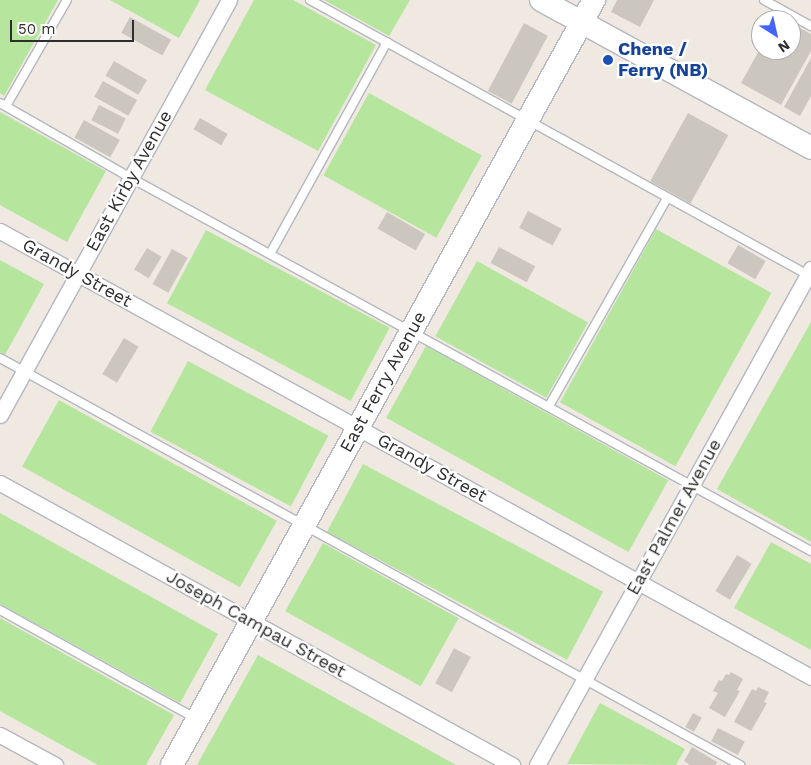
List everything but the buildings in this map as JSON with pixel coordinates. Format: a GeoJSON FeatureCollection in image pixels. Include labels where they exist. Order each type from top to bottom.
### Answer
{"type":"FeatureCollection","features":[{"type":"Feature","properties":{"kind":"street","name":"East Kirby Avenue"},"geometry":{"type":"LineString","coordinates":[[0,415],[229,0]]}},
{"type":"Feature","properties":{"kind":"street"},"geometry":{"type":"LineString","coordinates":[[541,0],[811,148]]}},
{"type":"Feature","properties":{"kind":"street","name":"East Ferry Avenue"},"geometry":{"type":"LineString","coordinates":[[172,765],[594,0]]}},
{"type":"Feature","properties":{"kind":"street","name":"Grandy Street"},"geometry":{"type":"LineString","coordinates":[[0,231],[811,677]]}},
{"type":"Feature","properties":{"kind":"street","name":"East Palmer Avenue"},"geometry":{"type":"LineString","coordinates":[[537,765],[810,273]]}},
{"type":"Feature","properties":{"kind":"street","name":"Joseph Campau Street"},"geometry":{"type":"LineString","coordinates":[[0,483],[512,765]]}},
{"type":"Feature","properties":{"kind":"street"},"geometry":{"type":"LineString","coordinates":[[0,735],[55,765]]}},
{"type":"Feature","properties":{"kind":"lane"},"geometry":{"type":"LineString","coordinates":[[67,0],[3,104],[131,178],[811,550]]}},
{"type":"Feature","properties":{"kind":"lane"},"geometry":{"type":"LineString","coordinates":[[310,0],[667,198],[810,273]]}},
{"type":"Feature","properties":{"kind":"lane"},"geometry":{"type":"LineString","coordinates":[[764,0],[775,3],[811,26]]}},
{"type":"Feature","properties":{"kind":"lane"},"geometry":{"type":"LineString","coordinates":[[270,254],[387,42]]}},
{"type":"Feature","properties":{"kind":"lane"},"geometry":{"type":"LineString","coordinates":[[549,406],[667,198]]}},
{"type":"Feature","properties":{"kind":"lane"},"geometry":{"type":"LineString","coordinates":[[0,358],[740,765]]}},
{"type":"Feature","properties":{"kind":"lane"},"geometry":{"type":"LineString","coordinates":[[0,610],[197,719]]}},
{"type":"Feature","properties":{"kind":"green space"},"geometry":{"type":"Polygon","coordinates":[[[0,0],[58,0],[4,96],[0,93],[0,0]]]}},
{"type":"Feature","properties":{"kind":"green space"},"geometry":{"type":"Polygon","coordinates":[[[110,0],[200,0],[179,38],[110,0]]]}},
{"type":"Feature","properties":{"kind":"green space"},"geometry":{"type":"Polygon","coordinates":[[[254,0],[293,0],[376,45],[318,151],[205,90],[254,0]]]}},
{"type":"Feature","properties":{"kind":"green space"},"geometry":{"type":"Polygon","coordinates":[[[324,0],[410,0],[389,36],[324,0]]]}},
{"type":"Feature","properties":{"kind":"green space"},"geometry":{"type":"Polygon","coordinates":[[[369,93],[482,156],[436,238],[323,175],[369,93]]]}},
{"type":"Feature","properties":{"kind":"green space"},"geometry":{"type":"Polygon","coordinates":[[[0,112],[106,171],[67,242],[0,205],[0,112]]]}},
{"type":"Feature","properties":{"kind":"green space"},"geometry":{"type":"Polygon","coordinates":[[[656,229],[771,293],[675,466],[560,402],[656,229]]]}},
{"type":"Feature","properties":{"kind":"green space"},"geometry":{"type":"Polygon","coordinates":[[[206,230],[390,328],[351,401],[167,303],[206,230]]]}},
{"type":"Feature","properties":{"kind":"green space"},"geometry":{"type":"Polygon","coordinates":[[[0,260],[44,284],[5,355],[0,352],[0,260]]]}},
{"type":"Feature","properties":{"kind":"green space"},"geometry":{"type":"Polygon","coordinates":[[[477,261],[588,323],[546,398],[435,336],[477,261]]]}},
{"type":"Feature","properties":{"kind":"green space"},"geometry":{"type":"Polygon","coordinates":[[[811,322],[811,542],[717,489],[811,322]]]}},
{"type":"Feature","properties":{"kind":"green space"},"geometry":{"type":"Polygon","coordinates":[[[426,346],[668,480],[629,552],[386,418],[426,346]]]}},
{"type":"Feature","properties":{"kind":"green space"},"geometry":{"type":"Polygon","coordinates":[[[188,361],[328,436],[291,506],[150,432],[188,361]]]}},
{"type":"Feature","properties":{"kind":"green space"},"geometry":{"type":"Polygon","coordinates":[[[59,400],[277,521],[240,587],[22,466],[59,400]]]}},
{"type":"Feature","properties":{"kind":"green space"},"geometry":{"type":"Polygon","coordinates":[[[363,464],[603,592],[567,660],[327,532],[363,464]]]}},
{"type":"Feature","properties":{"kind":"green space"},"geometry":{"type":"Polygon","coordinates":[[[0,513],[218,634],[180,703],[0,604],[0,513]]]}},
{"type":"Feature","properties":{"kind":"green space"},"geometry":{"type":"Polygon","coordinates":[[[771,542],[811,564],[811,650],[734,608],[771,542]]]}},
{"type":"Feature","properties":{"kind":"green space"},"geometry":{"type":"Polygon","coordinates":[[[323,543],[459,618],[421,686],[285,611],[323,543]]]}},
{"type":"Feature","properties":{"kind":"green space"},"geometry":{"type":"Polygon","coordinates":[[[0,618],[174,715],[146,765],[98,765],[0,711],[0,618]]]}},
{"type":"Feature","properties":{"kind":"green space"},"geometry":{"type":"Polygon","coordinates":[[[258,655],[456,765],[197,765],[258,655]]]}},
{"type":"Feature","properties":{"kind":"green space"},"geometry":{"type":"Polygon","coordinates":[[[600,703],[685,749],[676,765],[567,764],[600,703]]]}},
{"type":"Feature","properties":{"kind":"place","name":"Chene / Ferry (NB)"},"geometry":{"type":"Point","coordinates":[608,60]}}]}
